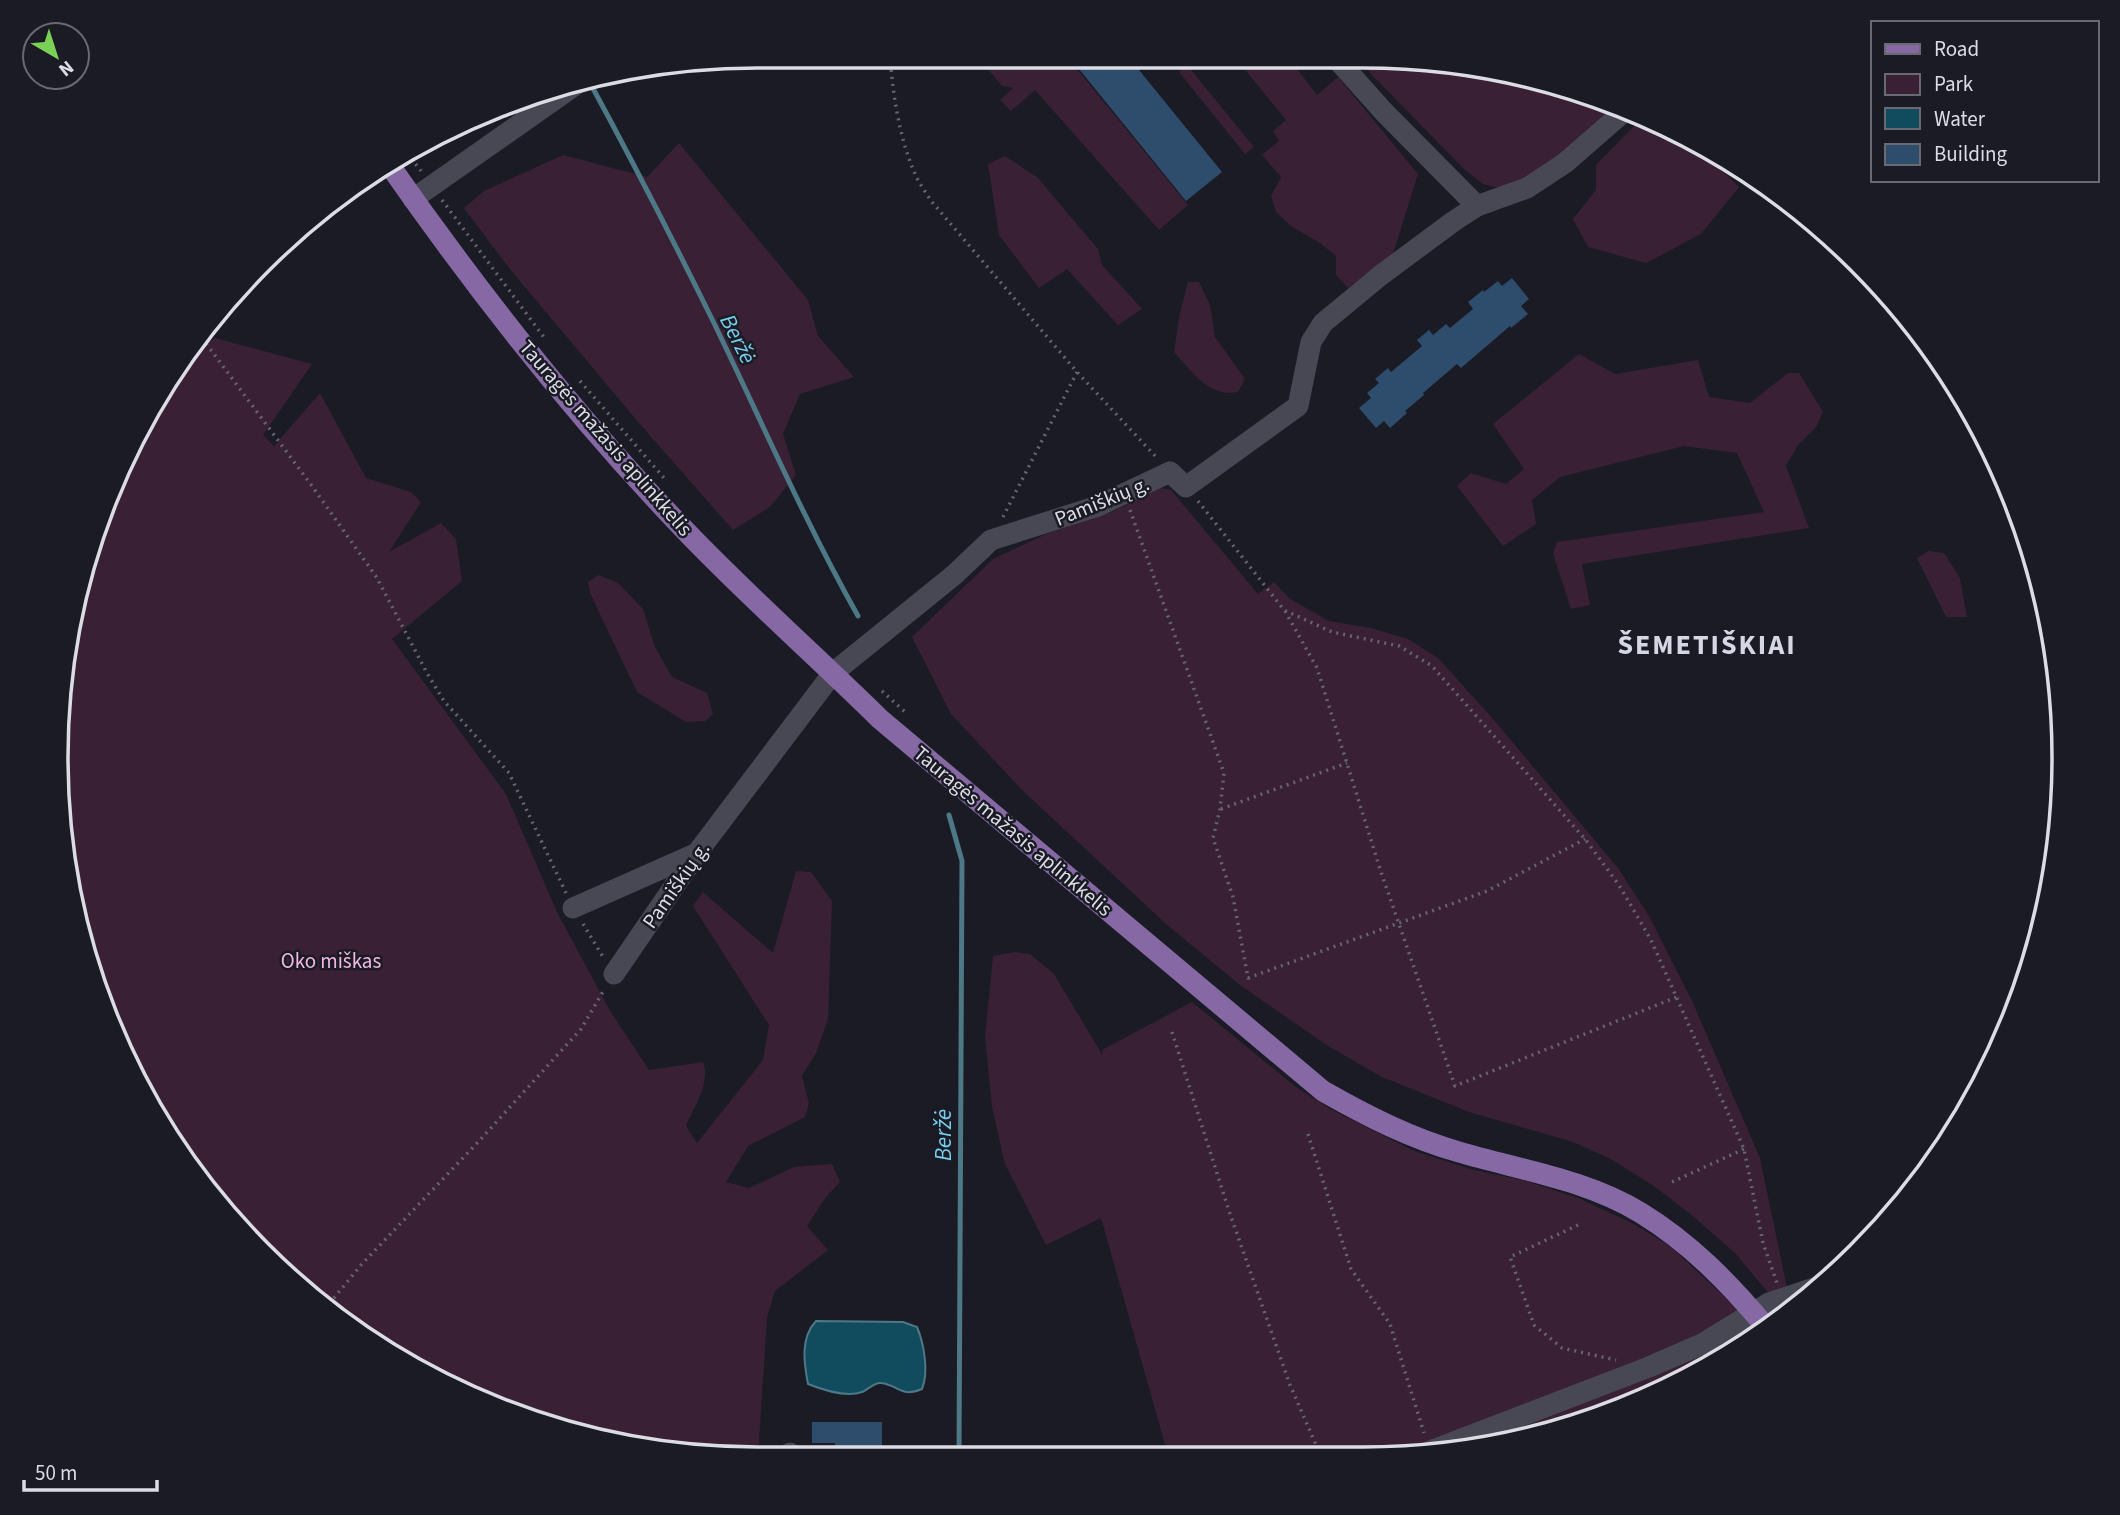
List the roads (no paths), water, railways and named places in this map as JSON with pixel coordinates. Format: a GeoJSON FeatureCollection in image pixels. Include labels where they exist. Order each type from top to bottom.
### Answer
{"type":"FeatureCollection","features":[{"type":"Feature","properties":{"kind":"main road","name":"Tauragės mažasis aplinkkelis"},"geometry":{"type":"LineString","coordinates":[[394,172],[532,355],[615,455],[760,607],[880,719],[1323,1091],[1373,1120],[1411,1137],[1584,1187],[1640,1212],[1685,1242],[1726,1280],[1760,1320]]}},
{"type":"Feature","properties":{"kind":"street"},"geometry":{"type":"LineString","coordinates":[[1345,68],[1477,206]]}},
{"type":"Feature","properties":{"kind":"street"},"geometry":{"type":"LineString","coordinates":[[413,199],[554,100]]}},
{"type":"Feature","properties":{"kind":"street","name":"Pamiškių g."},"geometry":{"type":"LineString","coordinates":[[614,974],[696,853],[833,673],[954,575],[991,540],[1178,480],[1298,406],[1311,342],[1322,323],[1381,275],[1477,206],[1527,188],[1542,179],[1582,150],[1617,118]]}},
{"type":"Feature","properties":{"kind":"street"},"geometry":{"type":"LineString","coordinates":[[573,908],[696,853]]}},
{"type":"Feature","properties":{"kind":"street"},"geometry":{"type":"LineString","coordinates":[[1460,1440],[1649,1367],[1760,1320],[1783,1298],[1794,1294]]}},
{"type":"Feature","properties":{"kind":"water"},"geometry":{"type":"Polygon","coordinates":[[[816,1321],[903,1322],[917,1327],[925,1358],[922,1389],[904,1392],[878,1383],[856,1394],[842,1394],[808,1384],[805,1343],[816,1321]]]}},
{"type":"Feature","properties":{"kind":"waterway","name":"Beržė"},"geometry":{"type":"LineString","coordinates":[[593,88],[683,260],[801,507],[858,616]]}},
{"type":"Feature","properties":{"kind":"waterway","name":"Beržė"},"geometry":{"type":"LineString","coordinates":[[949,815],[962,861],[959,1447]]}},
{"type":"Feature","properties":{"kind":"district","name":"ŠEMETIŠKIAI"},"geometry":{"type":"Point","coordinates":[1707,645]}},
{"type":"Feature","properties":{"kind":"park label","name":"Oko miškas"},"geometry":{"type":"Point","coordinates":[331,961]}}]}
